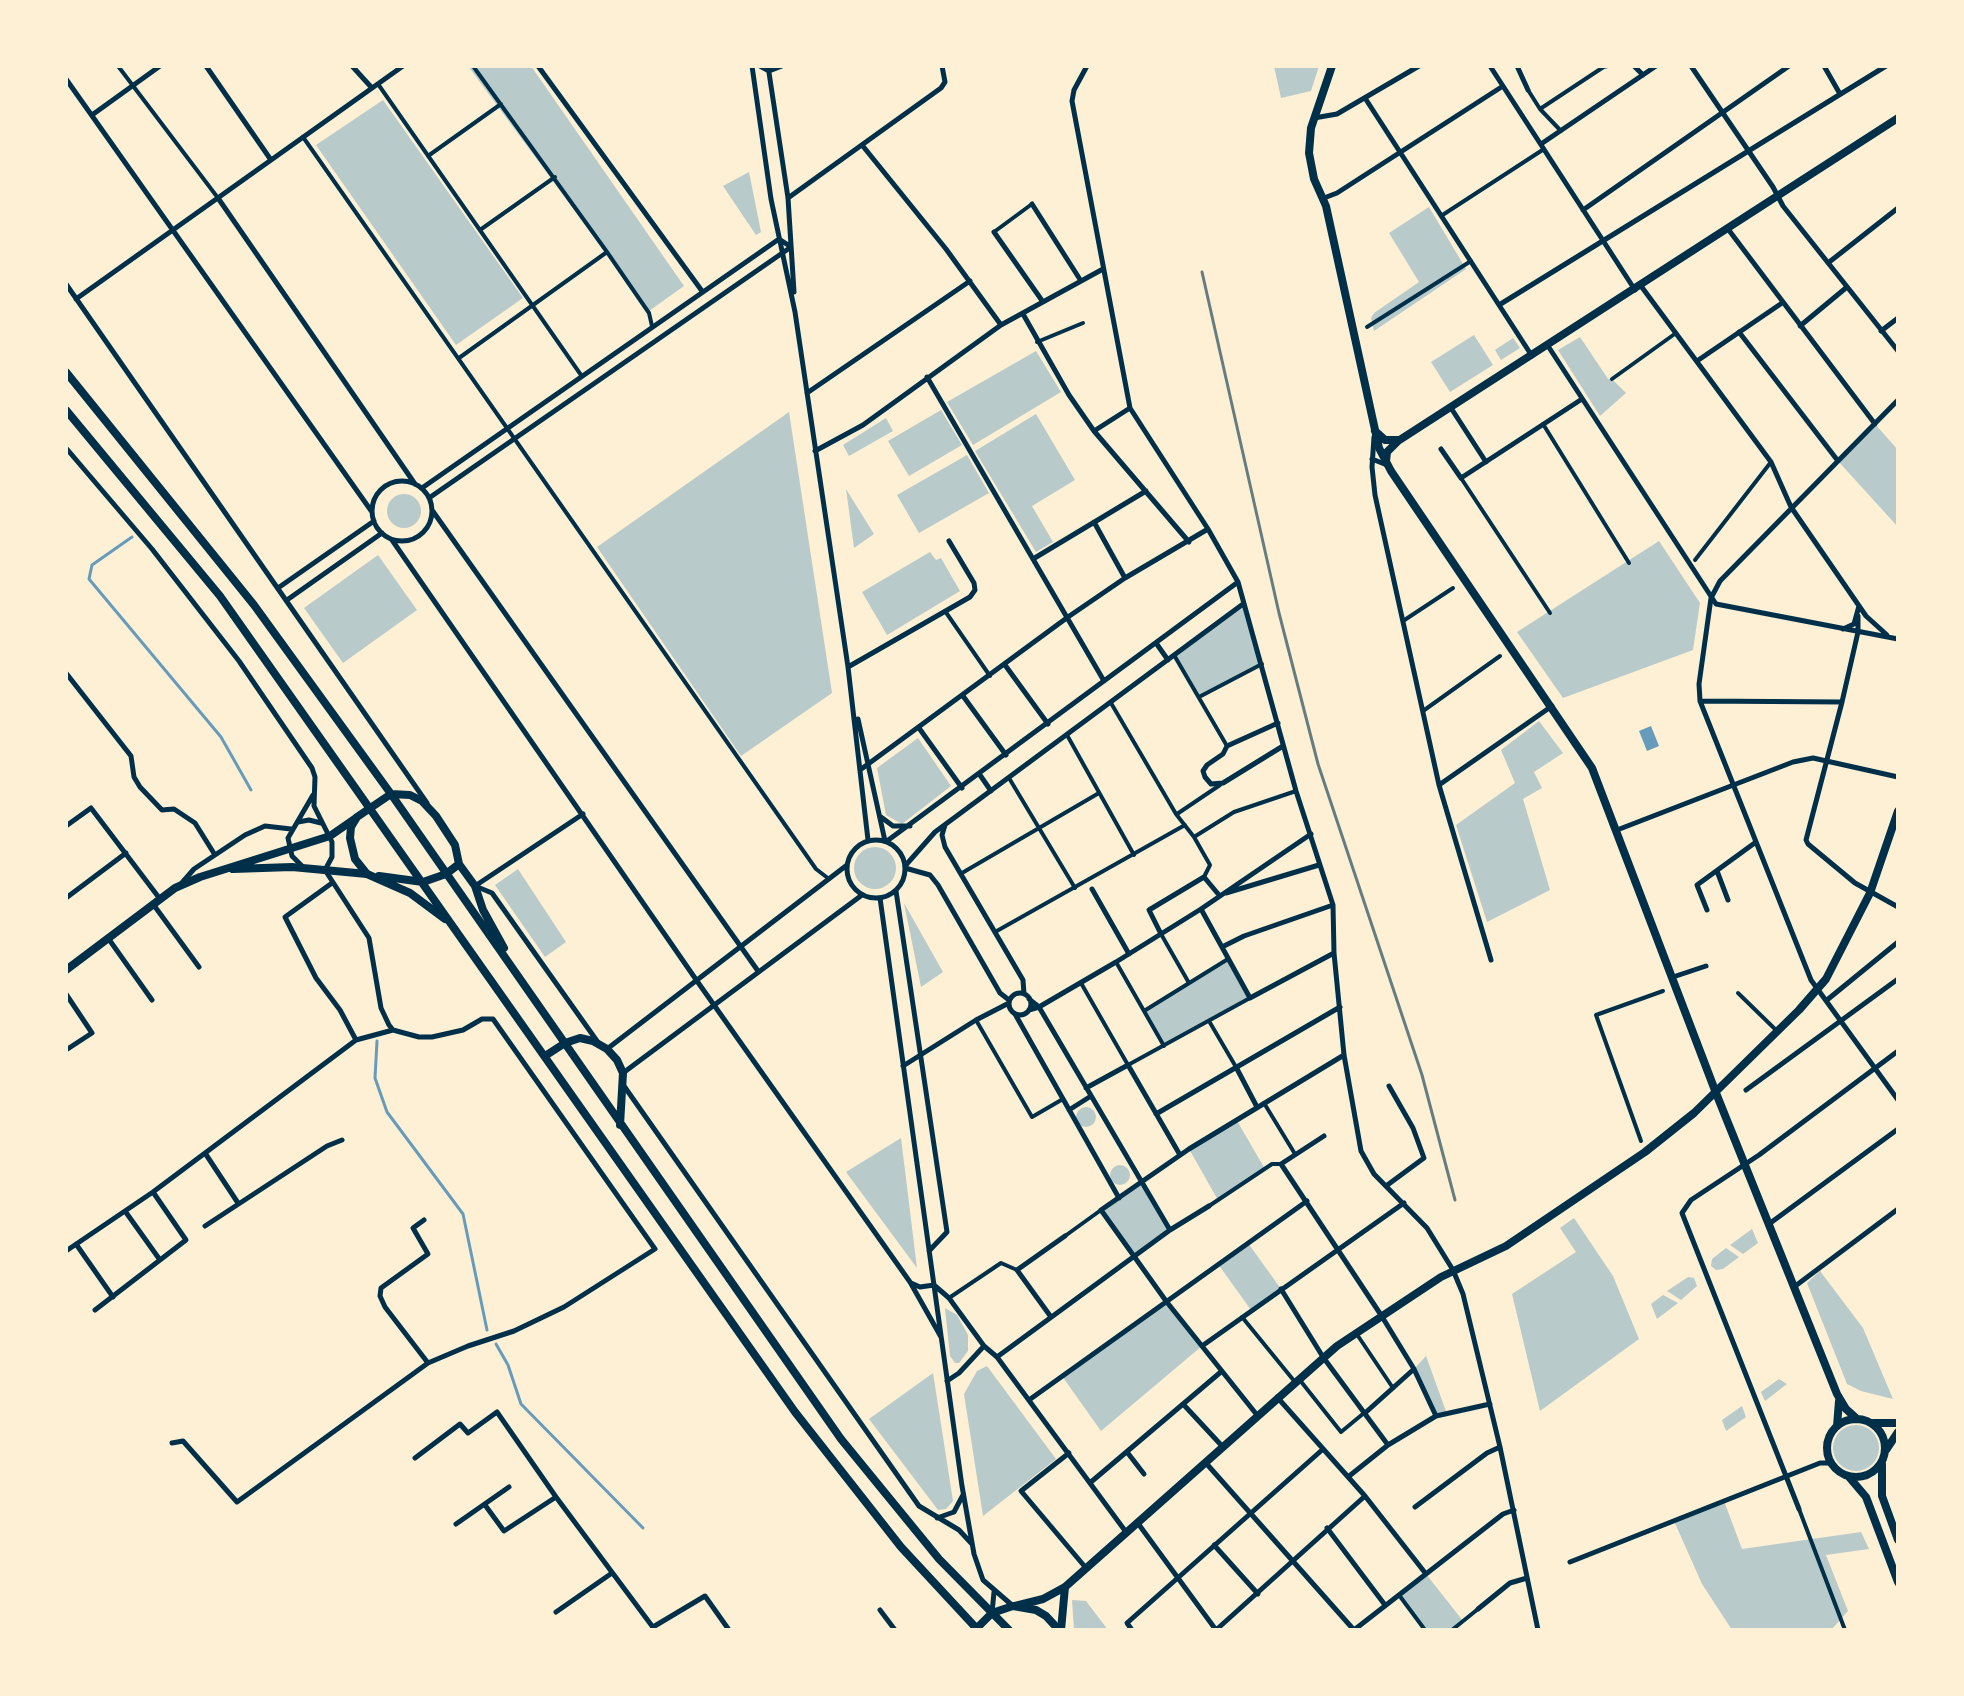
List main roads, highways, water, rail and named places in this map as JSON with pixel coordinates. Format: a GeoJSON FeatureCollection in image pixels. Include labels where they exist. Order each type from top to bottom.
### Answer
{"type":"FeatureCollection","features":[{"type":"Feature","properties":{"kind":"main road"},"geometry":{"type":"LineString","coordinates":[[1332,66],[1309,136],[1309,153],[1314,178],[1324,198],[1375,430],[1387,465],[1592,768],[1716,1093],[1838,1397],[1840,1411],[1837,1426],[1828,1441],[1831,1463],[1848,1476],[1866,1497],[1898,1582]]}},
{"type":"Feature","properties":{"kind":"main road"},"geometry":{"type":"LineString","coordinates":[[1387,465],[1387,452],[1405,437],[1898,118]]}},
{"type":"Feature","properties":{"kind":"main road"},"geometry":{"type":"LineString","coordinates":[[66,372],[254,605],[391,794],[841,1439],[939,1559],[1009,1630]]}},
{"type":"Feature","properties":{"kind":"main road"},"geometry":{"type":"LineString","coordinates":[[66,410],[220,596],[827,1454],[902,1546],[977,1629],[992,1614],[1043,1599],[1065,1587],[1296,1380],[1356,1332],[1453,1270],[1491,1254],[1645,1152],[1716,1093],[1818,990],[1828,975],[1870,893],[1896,826],[1898,812]]}},
{"type":"Feature","properties":{"kind":"main road"},"geometry":{"type":"LineString","coordinates":[[1375,430],[1379,437],[1387,441],[1405,437]]}},
{"type":"Feature","properties":{"kind":"main road"},"geometry":{"type":"LineString","coordinates":[[66,970],[178,887],[222,870],[330,836],[391,794],[410,795],[422,801],[436,816],[455,845],[459,864],[475,886],[483,910],[523,983]]}},
{"type":"Feature","properties":{"kind":"main road"},"geometry":{"type":"LineString","coordinates":[[357,817],[351,827],[352,848],[355,859],[367,874],[410,892],[454,926]]}},
{"type":"Feature","properties":{"kind":"main road"},"geometry":{"type":"LineString","coordinates":[[222,870],[304,867],[423,882],[446,874],[459,864]]}},
{"type":"Feature","properties":{"kind":"main road"},"geometry":{"type":"LineString","coordinates":[[545,1056],[564,1043],[580,1038],[607,1048],[617,1060],[623,1073],[620,1125]]}},
{"type":"Feature","properties":{"kind":"main road"},"geometry":{"type":"LineString","coordinates":[[1838,1397],[1857,1419]]}},
{"type":"Feature","properties":{"kind":"main road"},"geometry":{"type":"LineString","coordinates":[[1837,1426],[1857,1419],[1898,1423]]}},
{"type":"Feature","properties":{"kind":"main road"},"geometry":{"type":"LineString","coordinates":[[1870,1422],[1881,1432],[1886,1450]]}},
{"type":"Feature","properties":{"kind":"main road"},"geometry":{"type":"LineString","coordinates":[[1898,1432],[1886,1450],[1880,1480],[1882,1496],[1898,1540]]}},
{"type":"Feature","properties":{"kind":"main road"},"geometry":{"type":"LineString","coordinates":[[1848,1476],[1857,1478],[1870,1474],[1883,1461]]}},
{"type":"Feature","properties":{"kind":"main road"},"geometry":{"type":"LineString","coordinates":[[1060,1630],[1065,1587]]}},
{"type":"Feature","properties":{"kind":"main road"},"geometry":{"type":"LineString","coordinates":[[1013,1606],[1036,1610],[1060,1630]]}},
{"type":"Feature","properties":{"kind":"water"},"geometry":{"type":"Polygon","coordinates":[[[1651,726],[1659,746],[1647,751],[1639,731],[1651,726]]]}},
{"type":"Feature","properties":{"kind":"waterway"},"geometry":{"type":"LineString","coordinates":[[132,537],[92,565],[89,579],[221,737],[251,790]]}},
{"type":"Feature","properties":{"kind":"waterway"},"geometry":{"type":"LineString","coordinates":[[377,1041],[375,1078],[387,1112],[463,1214],[487,1330]]}},
{"type":"Feature","properties":{"kind":"waterway"},"geometry":{"type":"LineString","coordinates":[[496,1344],[508,1365],[521,1404],[643,1528]]}},
{"type":"Feature","properties":{"kind":"railway"},"geometry":{"type":"LineString","coordinates":[[1202,272],[1279,613],[1318,764],[1422,1075],[1455,1200]]}}]}
